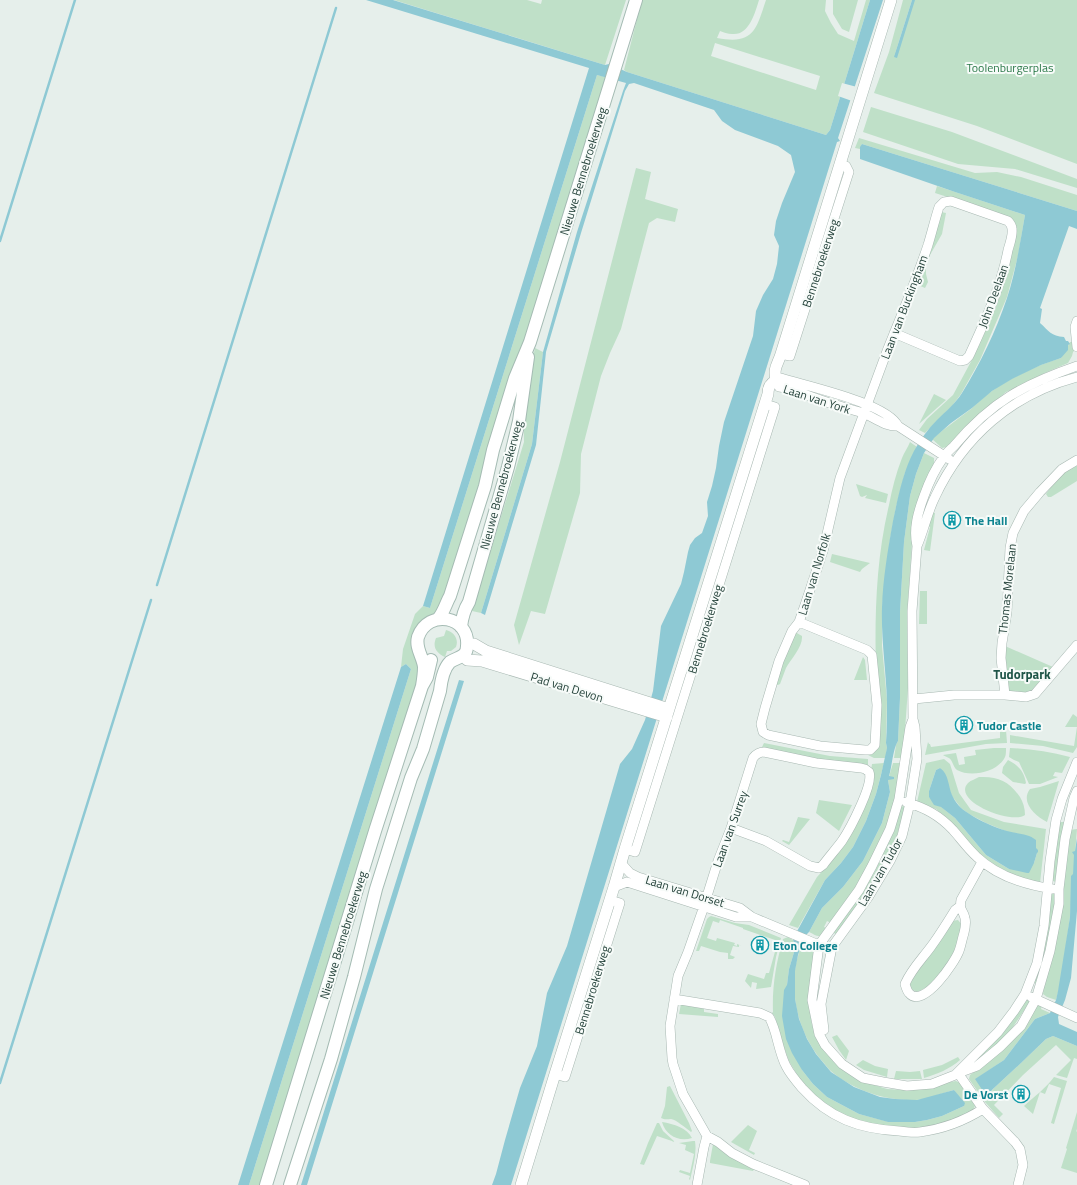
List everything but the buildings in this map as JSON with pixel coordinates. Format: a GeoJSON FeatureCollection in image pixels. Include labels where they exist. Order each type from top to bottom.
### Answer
{"type":"FeatureCollection","features":[{"type":"Feature","properties":{"kind":"main road","name":"Nieuwe Bennebroekerweg"},"geometry":{"type":"LineString","coordinates":[[442,619],[441,616],[450,596],[485,486],[493,450],[515,378],[530,342],[636,0]]}},
{"type":"Feature","properties":{"kind":"main road","name":"Nieuwe Bennebroekerweg"},"geometry":{"type":"LineString","coordinates":[[465,626],[470,611],[469,602],[508,467],[519,421],[526,382],[530,342]]}},
{"type":"Feature","properties":{"kind":"main road"},"geometry":{"type":"LineString","coordinates":[[450,668],[451,662],[465,654],[472,633],[465,626],[453,621],[442,619],[428,623],[423,627],[418,639],[418,648],[426,660],[450,668],[458,666],[467,660],[473,650],[470,642]]}},
{"type":"Feature","properties":{"kind":"main road","name":"Nieuwe Bennebroekerweg"},"geometry":{"type":"LineString","coordinates":[[266,1185],[422,686],[426,660]]}},
{"type":"Feature","properties":{"kind":"main road","name":"Nieuwe Bennebroekerweg"},"geometry":{"type":"LineString","coordinates":[[290,1185],[331,1059],[354,977],[376,889],[411,778],[423,749],[440,691],[446,684],[450,668]]}},
{"type":"Feature","properties":{"kind":"street","name":"Bennebroekerweg"},"geometry":{"type":"LineString","coordinates":[[779,382],[780,358],[891,0]]}},
{"type":"Feature","properties":{"kind":"street","name":"John Deelaan"},"geometry":{"type":"LineString","coordinates":[[894,333],[960,360],[965,360],[969,356],[998,290],[1007,258],[1012,229],[1011,224],[1004,218],[951,201],[944,202]]}},
{"type":"Feature","properties":{"kind":"street","name":"Laan van Buckingham"},"geometry":{"type":"LineString","coordinates":[[866,409],[926,251],[939,207],[944,202]]}},
{"type":"Feature","properties":{"kind":"street"},"geometry":{"type":"LineString","coordinates":[[1077,321],[1075,327],[1077,348]]}},
{"type":"Feature","properties":{"kind":"street","name":"Laan van Tudor"},"geometry":{"type":"LineString","coordinates":[[917,546],[915,536],[917,518],[936,468],[944,456],[983,417],[1011,395],[1045,378],[1077,366]]}},
{"type":"Feature","properties":{"kind":"street","name":"Laan van Tudor"},"geometry":{"type":"LineString","coordinates":[[825,1045],[821,1004],[832,947],[868,896],[890,861],[902,836],[910,803],[917,759],[914,719],[912,611],[917,546],[934,497],[954,462],[975,436],[1000,413],[1038,391],[1067,379],[1077,377]]}},
{"type":"Feature","properties":{"kind":"street"},"geometry":{"type":"LineString","coordinates":[[766,399],[779,382]]}},
{"type":"Feature","properties":{"kind":"street","name":"Laan van York"},"geometry":{"type":"LineString","coordinates":[[779,382],[785,388],[815,398],[866,409],[876,420],[898,426],[944,456]]}},
{"type":"Feature","properties":{"kind":"street","name":"Bennebroekerweg"},"geometry":{"type":"LineString","coordinates":[[521,1185],[560,1075],[610,900],[665,712],[766,399],[775,407],[751,484],[635,852],[625,849]]}},
{"type":"Feature","properties":{"kind":"street","name":"Laan van Norfolk"},"geometry":{"type":"LineString","coordinates":[[799,622],[870,652],[877,704],[875,745],[870,750],[820,746],[768,735],[763,732],[761,724],[780,661],[792,631],[799,622],[820,562],[840,478],[866,409]]}},
{"type":"Feature","properties":{"kind":"street"},"geometry":{"type":"LineString","coordinates":[[944,456],[954,462]]}},
{"type":"Feature","properties":{"kind":"street","name":"Thomas Morelaan"},"geometry":{"type":"LineString","coordinates":[[1004,695],[1001,658],[1007,612],[1010,548],[1013,533],[1024,511],[1040,492],[1062,469],[1077,460]]}},
{"type":"Feature","properties":{"kind":"street","name":"Pad van Devon"},"geometry":{"type":"LineString","coordinates":[[470,642],[486,651],[665,712]]}},
{"type":"Feature","properties":{"kind":"street"},"geometry":{"type":"LineString","coordinates":[[914,699],[962,694],[1026,697],[1035,694],[1077,645]]}},
{"type":"Feature","properties":{"kind":"street","name":"Pad van Devon"},"geometry":{"type":"LineString","coordinates":[[467,660],[482,661],[642,704]]}},
{"type":"Feature","properties":{"kind":"street","name":"Laan van Tudor"},"geometry":{"type":"LineString","coordinates":[[914,719],[910,727],[899,799],[890,829],[872,866],[858,890],[815,943],[812,1000],[819,1034],[825,1045],[842,1064],[863,1078],[907,1086],[932,1084],[977,1066],[1000,1047],[1021,1026],[1040,1001],[1059,904],[1059,890],[1065,839],[1074,798],[1077,791]]}},
{"type":"Feature","properties":{"kind":"street","name":"Laan van Surrey"},"geometry":{"type":"LineString","coordinates":[[707,1136],[683,1094],[673,1064],[670,1043],[670,1026],[678,976],[688,952],[718,861],[731,828],[753,758],[758,753],[764,752],[816,763],[865,769],[869,772],[870,780],[860,806],[846,834],[823,865],[819,868],[810,866],[766,841],[731,828]]}},
{"type":"Feature","properties":{"kind":"street","name":"Laan van Tudor"},"geometry":{"type":"LineString","coordinates":[[958,1073],[998,1032],[1014,1011],[1025,994],[1037,963],[1044,926],[1050,861],[1056,820],[1062,799],[1077,762]]}},
{"type":"Feature","properties":{"kind":"street"},"geometry":{"type":"LineString","coordinates":[[899,799],[916,804],[944,821],[982,862],[998,873],[1026,883],[1059,890]]}},
{"type":"Feature","properties":{"kind":"street"},"geometry":{"type":"LineString","coordinates":[[960,908],[955,910],[930,949],[916,965],[909,976],[905,984],[909,993],[913,996],[921,996],[929,991],[942,979],[952,966],[959,952],[964,931],[965,917],[960,908],[961,900],[982,862]]}},
{"type":"Feature","properties":{"kind":"street","name":"Laan van Dorset"},"geometry":{"type":"LineString","coordinates":[[621,863],[630,873],[638,877],[705,902],[736,917],[752,917],[815,943]]}},
{"type":"Feature","properties":{"kind":"street","name":"Laan van Dorset"},"geometry":{"type":"LineString","coordinates":[[614,887],[627,882],[705,902]]}},
{"type":"Feature","properties":{"kind":"street"},"geometry":{"type":"LineString","coordinates":[[815,943],[832,947]]}},
{"type":"Feature","properties":{"kind":"street"},"geometry":{"type":"LineString","coordinates":[[1025,994],[1077,1018]]}},
{"type":"Feature","properties":{"kind":"street"},"geometry":{"type":"LineString","coordinates":[[674,999],[760,1013],[769,1017],[786,1066],[797,1082],[820,1105],[832,1114],[848,1121],[874,1129],[920,1132],[958,1122],[982,1109]]}},
{"type":"Feature","properties":{"kind":"street"},"geometry":{"type":"LineString","coordinates":[[958,1073],[982,1109],[1020,1149],[1023,1165],[1018,1185]]}},
{"type":"Feature","properties":{"kind":"street"},"geometry":{"type":"LineString","coordinates":[[697,1185],[707,1136],[718,1142],[732,1153],[753,1164],[805,1185]]}},
{"type":"Feature","properties":{"kind":"green space"},"geometry":{"type":"Polygon","coordinates":[[[394,0],[527,0],[541,4],[542,0],[626,0],[605,65],[394,0]]]}},
{"type":"Feature","properties":{"kind":"green space"},"geometry":{"type":"Polygon","coordinates":[[[642,0],[759,0],[747,28],[738,34],[720,31],[717,38],[729,40],[746,37],[752,33],[759,20],[766,0],[826,0],[825,11],[838,34],[854,41],[866,0],[870,0],[830,130],[826,135],[624,70],[642,0]],[[715,43],[711,56],[816,90],[820,76],[715,43]]]}},
{"type":"Feature","properties":{"kind":"green space"},"geometry":{"type":"Polygon","coordinates":[[[833,0],[858,0],[849,32],[842,29],[833,14],[833,0]]]}},
{"type":"Feature","properties":{"kind":"green space","name":"Toolenburgerplas"},"geometry":{"type":"Polygon","coordinates":[[[903,0],[912,0],[894,57],[914,0],[1077,0],[1077,164],[977,126],[874,93],[889,52],[903,0]]]}},
{"type":"Feature","properties":{"kind":"green space"},"geometry":{"type":"Polygon","coordinates":[[[597,75],[606,77],[440,612],[422,623],[421,673],[263,1185],[249,1185],[411,669],[406,664],[401,667],[403,649],[415,614],[423,606],[430,608],[597,75]]]}},
{"type":"Feature","properties":{"kind":"green space"},"geometry":{"type":"Polygon","coordinates":[[[871,107],[952,132],[1077,179],[1077,188],[1015,169],[958,164],[863,132],[871,107]]]}},
{"type":"Feature","properties":{"kind":"green space"},"geometry":{"type":"Polygon","coordinates":[[[859,138],[975,173],[997,172],[1021,177],[1077,195],[1077,211],[862,144],[860,149],[855,148],[859,138]]]}},
{"type":"Feature","properties":{"kind":"green space"},"geometry":{"type":"Polygon","coordinates":[[[636,168],[651,172],[645,199],[678,209],[675,222],[657,218],[649,223],[621,329],[601,376],[581,454],[580,493],[545,614],[531,611],[519,645],[514,625],[560,462],[636,168]]]}},
{"type":"Feature","properties":{"kind":"green space"},"geometry":{"type":"Polygon","coordinates":[[[937,186],[1025,215],[1018,256],[1007,297],[980,360],[961,394],[952,406],[925,433],[919,430],[927,419],[953,395],[974,356],[996,307],[1004,284],[1015,233],[1010,217],[935,193],[937,186]]]}},
{"type":"Feature","properties":{"kind":"green space"},"geometry":{"type":"Polygon","coordinates":[[[941,212],[946,213],[942,234],[930,255],[926,267],[928,282],[925,288],[918,285],[941,212]]]}},
{"type":"Feature","properties":{"kind":"green space"},"geometry":{"type":"Polygon","coordinates":[[[1070,342],[1072,342],[1074,351],[1068,363],[1006,392],[963,429],[947,447],[942,448],[932,439],[971,409],[986,395],[1000,386],[1016,376],[1061,358],[1070,342]]]}},
{"type":"Feature","properties":{"kind":"green space"},"geometry":{"type":"Polygon","coordinates":[[[535,348],[543,352],[532,444],[481,613],[472,611],[524,442],[526,395],[535,348]]]}},
{"type":"Feature","properties":{"kind":"green space"},"geometry":{"type":"Polygon","coordinates":[[[934,394],[946,400],[919,424],[934,394]]]}},
{"type":"Feature","properties":{"kind":"green space"},"geometry":{"type":"Polygon","coordinates":[[[910,442],[917,447],[905,473],[896,507],[890,540],[882,607],[882,646],[887,700],[886,758],[874,758],[868,755],[874,752],[878,746],[876,625],[879,565],[883,535],[893,487],[902,458],[910,442]]]}},
{"type":"Feature","properties":{"kind":"green space"},"geometry":{"type":"Polygon","coordinates":[[[924,453],[934,458],[934,463],[916,513],[912,543],[907,615],[908,688],[903,758],[894,758],[898,741],[900,698],[900,612],[904,542],[910,496],[924,453]]]}},
{"type":"Feature","properties":{"kind":"green space"},"geometry":{"type":"Polygon","coordinates":[[[1077,464],[1077,481],[1051,497],[1048,497],[1046,494],[1051,487],[1050,485],[1063,473],[1077,464]]]}},
{"type":"Feature","properties":{"kind":"green space"},"geometry":{"type":"Polygon","coordinates":[[[856,484],[888,494],[886,503],[865,498],[867,495],[862,497],[860,496],[856,484]]]}},
{"type":"Feature","properties":{"kind":"green space"},"geometry":{"type":"Polygon","coordinates":[[[932,512],[935,513],[930,551],[924,550],[930,527],[927,525],[932,512]]]}},
{"type":"Feature","properties":{"kind":"green space"},"geometry":{"type":"Polygon","coordinates":[[[832,554],[870,563],[860,572],[830,562],[832,554]]]}},
{"type":"Feature","properties":{"kind":"green space"},"geometry":{"type":"Polygon","coordinates":[[[920,591],[927,591],[927,624],[919,624],[920,591]]]}},
{"type":"Feature","properties":{"kind":"green space"},"geometry":{"type":"Polygon","coordinates":[[[446,630],[455,636],[457,644],[451,651],[447,651],[445,657],[436,650],[435,642],[436,638],[444,636],[446,630]]]}},
{"type":"Feature","properties":{"kind":"green space"},"geometry":{"type":"Polygon","coordinates":[[[795,632],[802,636],[801,644],[786,668],[780,684],[775,684],[785,656],[795,632]]]}},
{"type":"Feature","properties":{"kind":"green space"},"geometry":{"type":"Polygon","coordinates":[[[1005,646],[1053,667],[1031,692],[1014,694],[1008,690],[1005,646]]]}},
{"type":"Feature","properties":{"kind":"green space"},"geometry":{"type":"Polygon","coordinates":[[[863,657],[865,660],[867,680],[854,680],[863,657]]]}},
{"type":"Feature","properties":{"kind":"green space"},"geometry":{"type":"Polygon","coordinates":[[[1073,714],[1077,717],[1077,727],[1065,727],[1073,714]]]}},
{"type":"Feature","properties":{"kind":"green space"},"geometry":{"type":"Polygon","coordinates":[[[1077,727],[1077,747],[1073,753],[1043,746],[1010,743],[1010,735],[1074,746],[1077,727]]]}},
{"type":"Feature","properties":{"kind":"green space"},"geometry":{"type":"Polygon","coordinates":[[[1006,730],[1007,743],[986,744],[925,755],[928,742],[931,747],[1000,738],[1000,731],[1006,730]]]}},
{"type":"Feature","properties":{"kind":"green space"},"geometry":{"type":"Polygon","coordinates":[[[764,743],[830,756],[868,759],[868,766],[813,759],[761,749],[764,743]]]}},
{"type":"Feature","properties":{"kind":"green space"},"geometry":{"type":"Polygon","coordinates":[[[1006,748],[1005,756],[1002,762],[997,766],[984,772],[969,773],[957,770],[950,759],[943,755],[956,753],[959,765],[965,764],[964,757],[976,755],[975,750],[1006,748]]]}},
{"type":"Feature","properties":{"kind":"green space"},"geometry":{"type":"Polygon","coordinates":[[[1010,748],[1040,751],[1070,757],[1062,773],[1055,772],[1053,776],[1058,777],[1040,784],[1029,784],[1019,762],[1009,757],[1010,748]]]}},
{"type":"Feature","properties":{"kind":"green space"},"geometry":{"type":"Polygon","coordinates":[[[944,759],[950,764],[959,793],[971,810],[1004,822],[1046,829],[1040,883],[1023,879],[999,869],[974,849],[936,809],[917,802],[926,763],[944,759]],[[940,768],[936,770],[929,791],[929,797],[955,818],[986,855],[1009,869],[1034,863],[1037,853],[1036,849],[1008,832],[969,814],[961,808],[952,796],[940,768]]]}},
{"type":"Feature","properties":{"kind":"green space"},"geometry":{"type":"Polygon","coordinates":[[[1008,760],[1018,766],[1025,779],[1025,784],[1013,782],[1002,773],[1003,767],[1008,760]]]}},
{"type":"Feature","properties":{"kind":"green space"},"geometry":{"type":"Polygon","coordinates":[[[884,763],[876,794],[866,821],[853,847],[841,863],[825,880],[798,928],[789,925],[817,877],[845,842],[871,771],[872,764],[884,763]]]}},
{"type":"Feature","properties":{"kind":"green space"},"geometry":{"type":"Polygon","coordinates":[[[893,763],[902,763],[889,827],[858,887],[831,923],[827,921],[824,927],[826,928],[822,934],[819,936],[815,935],[809,932],[822,908],[843,887],[863,861],[882,823],[890,792],[888,780],[893,763]]]}},
{"type":"Feature","properties":{"kind":"green space"},"geometry":{"type":"Polygon","coordinates":[[[979,777],[992,777],[1007,783],[1012,787],[1022,801],[1025,815],[1008,817],[985,810],[975,804],[968,797],[965,790],[968,783],[979,777]]]}},
{"type":"Feature","properties":{"kind":"green space"},"geometry":{"type":"Polygon","coordinates":[[[1059,781],[1047,822],[1030,808],[1027,794],[1030,789],[1059,781]]]}},
{"type":"Feature","properties":{"kind":"green space"},"geometry":{"type":"Polygon","coordinates":[[[819,800],[852,805],[839,831],[816,813],[819,800]]]}},
{"type":"Feature","properties":{"kind":"green space"},"geometry":{"type":"Polygon","coordinates":[[[901,807],[905,807],[894,846],[881,873],[838,935],[832,932],[874,873],[901,807]]]}},
{"type":"Feature","properties":{"kind":"green space"},"geometry":{"type":"Polygon","coordinates":[[[798,817],[810,819],[789,845],[782,841],[789,842],[798,817]]]}},
{"type":"Feature","properties":{"kind":"green space"},"geometry":{"type":"Polygon","coordinates":[[[1058,822],[1064,822],[1055,882],[1052,880],[1058,822]]]}},
{"type":"Feature","properties":{"kind":"green space"},"geometry":{"type":"Polygon","coordinates":[[[1077,829],[1070,917],[1061,981],[1056,1000],[1043,994],[1044,984],[1052,960],[1061,911],[1068,832],[1070,830],[1077,829]]]}},
{"type":"Feature","properties":{"kind":"green space"},"geometry":{"type":"Polygon","coordinates":[[[1053,892],[1055,893],[1054,918],[1038,984],[1033,982],[1051,894],[1053,892]]]}},
{"type":"Feature","properties":{"kind":"green space"},"geometry":{"type":"Polygon","coordinates":[[[711,916],[735,923],[749,925],[781,938],[771,987],[756,989],[757,983],[752,982],[751,988],[745,981],[748,974],[764,979],[766,973],[769,973],[778,941],[720,920],[719,923],[713,921],[707,938],[716,941],[717,938],[735,943],[734,945],[737,946],[737,944],[742,946],[739,945],[739,947],[733,946],[730,955],[735,957],[733,959],[728,959],[728,953],[701,946],[699,951],[696,951],[707,919],[711,916]]]}},
{"type":"Feature","properties":{"kind":"green space"},"geometry":{"type":"Polygon","coordinates":[[[958,920],[962,925],[956,948],[940,976],[927,987],[917,992],[913,990],[909,986],[910,979],[952,921],[958,920]]]}},
{"type":"Feature","properties":{"kind":"green space"},"geometry":{"type":"Polygon","coordinates":[[[788,937],[793,940],[793,947],[795,949],[789,969],[787,985],[802,1070],[813,1084],[827,1097],[859,1114],[889,1122],[915,1122],[927,1120],[942,1116],[964,1106],[954,1090],[916,1100],[893,1099],[871,1094],[851,1085],[829,1069],[808,1041],[796,1007],[794,982],[795,970],[802,944],[813,950],[815,957],[809,1004],[812,1025],[820,1044],[868,1083],[887,1089],[905,1090],[956,1081],[960,1083],[974,1101],[975,1106],[973,1110],[955,1120],[937,1126],[907,1130],[875,1127],[845,1118],[823,1103],[802,1083],[789,1061],[775,1017],[772,1013],[778,957],[783,939],[788,937]]]}},
{"type":"Feature","properties":{"kind":"green space"},"geometry":{"type":"Polygon","coordinates":[[[1027,999],[1029,1003],[1011,1030],[1000,1042],[970,1066],[1027,999]]]}},
{"type":"Feature","properties":{"kind":"green space"},"geometry":{"type":"Polygon","coordinates":[[[681,1004],[704,1008],[704,1012],[718,1014],[718,1017],[679,1014],[681,1004]]]}},
{"type":"Feature","properties":{"kind":"green space"},"geometry":{"type":"Polygon","coordinates":[[[1037,1005],[1042,1006],[1041,1009],[1050,1013],[1035,1019],[1004,1060],[976,1079],[992,1091],[1046,1039],[1053,1036],[1077,1046],[1077,1059],[1074,1058],[1067,1078],[1056,1075],[1071,1060],[1056,1045],[1023,1075],[994,1105],[1003,1114],[999,1118],[985,1102],[969,1079],[970,1075],[974,1072],[972,1071],[1037,1005]]]}},
{"type":"Feature","properties":{"kind":"green space"},"geometry":{"type":"Polygon","coordinates":[[[837,1035],[849,1051],[846,1060],[832,1037],[837,1035]]]}},
{"type":"Feature","properties":{"kind":"green space"},"geometry":{"type":"Polygon","coordinates":[[[958,1057],[960,1060],[948,1069],[924,1078],[923,1070],[942,1065],[958,1057]]]}},
{"type":"Feature","properties":{"kind":"green space"},"geometry":{"type":"Polygon","coordinates":[[[863,1060],[875,1066],[888,1069],[887,1077],[864,1070],[856,1065],[863,1060]]]}},
{"type":"Feature","properties":{"kind":"green space"},"geometry":{"type":"Polygon","coordinates":[[[896,1071],[920,1071],[922,1079],[894,1079],[896,1071]]]}},
{"type":"Feature","properties":{"kind":"green space"},"geometry":{"type":"Polygon","coordinates":[[[1054,1077],[1067,1081],[1054,1124],[1051,1123],[1061,1088],[1049,1084],[1045,1094],[1040,1092],[1033,1114],[1024,1106],[1054,1077]]]}},
{"type":"Feature","properties":{"kind":"green space"},"geometry":{"type":"Polygon","coordinates":[[[670,1086],[689,1123],[691,1132],[673,1119],[661,1118],[665,1106],[667,1087],[670,1086]]]}},
{"type":"Feature","properties":{"kind":"green space"},"geometry":{"type":"Polygon","coordinates":[[[1077,1112],[1076,1132],[1077,1131],[1077,1173],[1061,1168],[1077,1112]]]}},
{"type":"Feature","properties":{"kind":"green space"},"geometry":{"type":"Polygon","coordinates":[[[662,1122],[680,1127],[692,1138],[682,1139],[674,1137],[667,1131],[662,1122]]]}},
{"type":"Feature","properties":{"kind":"green space"},"geometry":{"type":"Polygon","coordinates":[[[657,1123],[659,1123],[663,1131],[675,1142],[657,1136],[644,1165],[640,1164],[648,1143],[657,1123]]]}},
{"type":"Feature","properties":{"kind":"green space"},"geometry":{"type":"Polygon","coordinates":[[[748,1125],[757,1131],[749,1150],[755,1153],[754,1155],[731,1142],[748,1125]]]}},
{"type":"Feature","properties":{"kind":"green space"},"geometry":{"type":"Polygon","coordinates":[[[695,1141],[694,1160],[690,1180],[690,1176],[679,1172],[680,1170],[690,1173],[694,1154],[685,1150],[686,1145],[679,1143],[695,1141]]]}},
{"type":"Feature","properties":{"kind":"green space"},"geometry":{"type":"Polygon","coordinates":[[[713,1144],[754,1169],[753,1171],[710,1163],[713,1144]]]}},
{"type":"Feature","properties":{"kind":"water"},"geometry":{"type":"Polygon","coordinates":[[[366,0],[393,0],[605,65],[609,64],[627,72],[826,135],[830,130],[870,0],[883,0],[838,138],[840,141],[837,142],[511,1185],[492,1185],[520,1088],[537,1046],[547,993],[567,946],[620,764],[632,749],[645,720],[653,691],[661,626],[681,584],[690,545],[695,538],[702,533],[708,516],[707,502],[716,468],[724,422],[753,336],[756,311],[763,295],[773,279],[777,264],[779,246],[774,235],[776,221],[795,172],[791,155],[778,146],[735,130],[722,121],[714,110],[634,83],[629,84],[625,91],[581,233],[546,352],[536,445],[485,615],[481,613],[532,444],[543,352],[577,232],[626,83],[597,75],[430,608],[423,606],[589,68],[366,0]]]}},
{"type":"Feature","properties":{"kind":"water"},"geometry":{"type":"Polygon","coordinates":[[[912,0],[915,0],[897,58],[894,57],[912,0]]]}},
{"type":"Feature","properties":{"kind":"water"},"geometry":{"type":"Polygon","coordinates":[[[862,144],[1077,211],[1077,229],[1069,226],[1040,308],[1042,309],[1040,323],[1053,334],[1064,337],[1070,344],[1068,345],[1068,350],[1061,358],[1041,365],[1012,379],[992,391],[951,423],[934,438],[924,453],[916,474],[910,496],[904,542],[900,612],[900,698],[898,741],[889,776],[894,777],[894,779],[888,780],[890,792],[882,823],[863,861],[843,887],[822,908],[809,932],[804,937],[795,971],[795,999],[799,1019],[807,1039],[816,1054],[831,1072],[854,1087],[880,1097],[917,1100],[954,1090],[965,1103],[964,1106],[942,1116],[915,1122],[888,1122],[859,1114],[827,1097],[813,1084],[802,1070],[786,1039],[782,1016],[784,990],[787,985],[789,969],[795,949],[793,947],[793,940],[795,935],[825,880],[841,863],[853,847],[866,821],[881,775],[887,748],[887,701],[882,631],[882,607],[886,564],[893,521],[904,476],[910,459],[924,435],[959,397],[969,382],[987,347],[1003,310],[1013,278],[1025,215],[860,159],[860,147],[862,144]]]}},
{"type":"Feature","properties":{"kind":"water"},"geometry":{"type":"Polygon","coordinates":[[[406,664],[411,669],[249,1185],[238,1185],[401,667],[406,664]]]}},
{"type":"Feature","properties":{"kind":"water"},"geometry":{"type":"Polygon","coordinates":[[[459,680],[464,681],[307,1185],[301,1185],[459,680]]]}},
{"type":"Feature","properties":{"kind":"water"},"geometry":{"type":"Polygon","coordinates":[[[940,768],[947,777],[953,798],[965,811],[992,826],[1026,835],[1036,840],[1036,848],[1038,852],[1029,873],[1009,869],[986,855],[955,818],[941,807],[934,805],[929,797],[929,791],[936,770],[940,768]]]}},
{"type":"Feature","properties":{"kind":"water"},"geometry":{"type":"Polygon","coordinates":[[[1077,838],[1077,911],[1071,978],[1065,1000],[1058,1017],[1059,1024],[1077,1032],[1077,1046],[1053,1036],[1046,1039],[989,1093],[983,1091],[975,1079],[1004,1060],[1035,1019],[1050,1013],[1056,1000],[1070,917],[1071,876],[1073,874],[1074,855],[1072,852],[1075,851],[1077,838]]]}},
{"type":"Feature","properties":{"kind":"pier"},"geometry":{"type":"Polygon","coordinates":[[[842,83],[857,87],[852,101],[838,96],[842,83]]]}},
{"type":"Feature","properties":{"kind":"waterway"},"geometry":{"type":"LineString","coordinates":[[0,241],[75,0]]}},
{"type":"Feature","properties":{"kind":"waterway"},"geometry":{"type":"LineString","coordinates":[[157,585],[336,8]]}},
{"type":"Feature","properties":{"kind":"waterway"},"geometry":{"type":"LineString","coordinates":[[0,1083],[151,600]]}},
{"type":"Feature","properties":{"kind":"place","name":"The Hall"},"geometry":{"type":"Point","coordinates":[952,520]}},
{"type":"Feature","properties":{"kind":"place","name":"Tudor Castle"},"geometry":{"type":"Point","coordinates":[964,725]}},
{"type":"Feature","properties":{"kind":"place","name":"Eton College"},"geometry":{"type":"Point","coordinates":[760,945]}},
{"type":"Feature","properties":{"kind":"place","name":"De Vorst"},"geometry":{"type":"Point","coordinates":[1021,1094]}},
{"type":"Feature","properties":{"kind":"district","name":"Tudorpark"},"geometry":{"type":"Point","coordinates":[1022,674]}}]}
